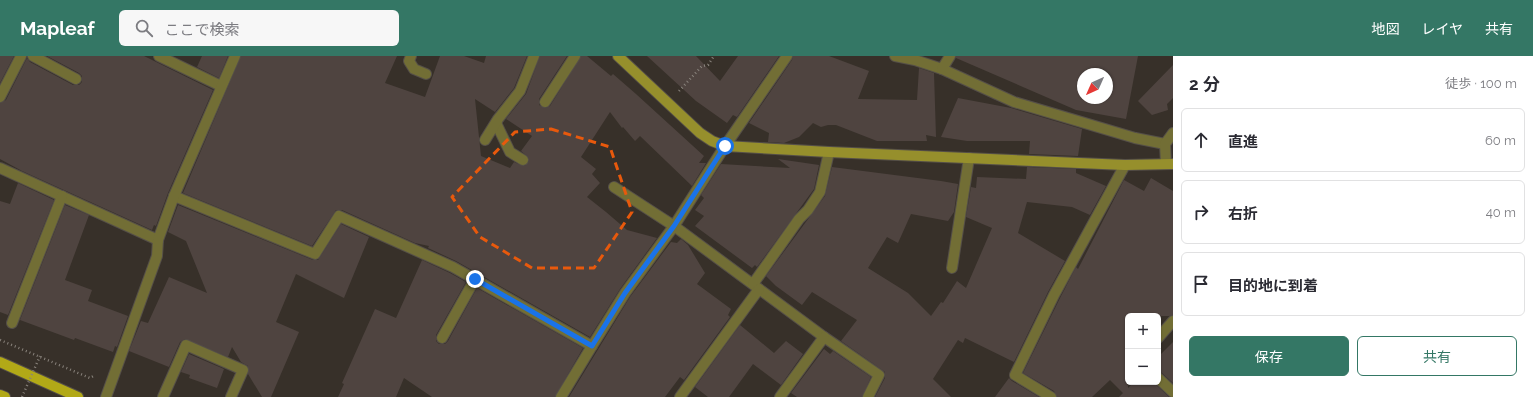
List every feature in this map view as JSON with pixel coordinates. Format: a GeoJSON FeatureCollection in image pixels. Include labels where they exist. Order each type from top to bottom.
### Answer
{"type":"FeatureCollection","features":[{"type":"Feature","properties":{"kind":"main road"},"geometry":{"type":"LineString","coordinates":[[0,362],[78,397]]}},
{"type":"Feature","properties":{"kind":"main road"},"geometry":{"type":"LineString","coordinates":[[0,395],[5,397]]}},
{"type":"Feature","properties":{"kind":"street"},"geometry":{"type":"LineString","coordinates":[[0,97],[21,56]]}},
{"type":"Feature","properties":{"kind":"street"},"geometry":{"type":"LineString","coordinates":[[33,56],[76,79]]}},
{"type":"Feature","properties":{"kind":"street"},"geometry":{"type":"LineString","coordinates":[[159,56],[221,86]]}},
{"type":"Feature","properties":{"kind":"street"},"geometry":{"type":"LineString","coordinates":[[106,397],[158,256],[158,240],[174,196],[235,56]]}},
{"type":"Feature","properties":{"kind":"street"},"geometry":{"type":"LineString","coordinates":[[411,56],[409,61],[414,69],[426,74]]}},
{"type":"Feature","properties":{"kind":"street"},"geometry":{"type":"LineString","coordinates":[[485,140],[520,91],[534,56]]}},
{"type":"Feature","properties":{"kind":"street"},"geometry":{"type":"LineString","coordinates":[[545,102],[575,56]]}},
{"type":"Feature","properties":{"kind":"street"},"geometry":{"type":"LineString","coordinates":[[618,56],[700,133],[712,141],[725,146],[1125,165],[1170,164],[1165,144]]}},
{"type":"Feature","properties":{"kind":"street"},"geometry":{"type":"LineString","coordinates":[[561,397],[625,293],[674,226],[725,146],[787,56]]}},
{"type":"Feature","properties":{"kind":"street"},"geometry":{"type":"LineString","coordinates":[[895,56],[915,60],[942,69],[1014,102],[1135,138],[1165,144]]}},
{"type":"Feature","properties":{"kind":"street"},"geometry":{"type":"LineString","coordinates":[[942,69],[950,56]]}},
{"type":"Feature","properties":{"kind":"street"},"geometry":{"type":"LineString","coordinates":[[496,123],[510,152],[523,160]]}},
{"type":"Feature","properties":{"kind":"street"},"geometry":{"type":"LineString","coordinates":[[1165,144],[1173,133]]}},
{"type":"Feature","properties":{"kind":"street"},"geometry":{"type":"LineString","coordinates":[[680,397],[820,192],[829,152]]}},
{"type":"Feature","properties":{"kind":"street"},"geometry":{"type":"LineString","coordinates":[[952,268],[969,158]]}},
{"type":"Feature","properties":{"kind":"street"},"geometry":{"type":"LineString","coordinates":[[1051,397],[1015,375],[1054,295],[1125,165]]}},
{"type":"Feature","properties":{"kind":"street"},"geometry":{"type":"LineString","coordinates":[[0,168],[158,240]]}},
{"type":"Feature","properties":{"kind":"street"},"geometry":{"type":"LineString","coordinates":[[614,187],[674,226],[824,337],[879,375],[868,397]]}},
{"type":"Feature","properties":{"kind":"street"},"geometry":{"type":"LineString","coordinates":[[12,323],[62,196]]}},
{"type":"Feature","properties":{"kind":"street"},"geometry":{"type":"LineString","coordinates":[[174,196],[315,254],[339,216],[453,267],[592,346]]}},
{"type":"Feature","properties":{"kind":"street"},"geometry":{"type":"LineString","coordinates":[[442,338],[475,279]]}},
{"type":"Feature","properties":{"kind":"street"},"geometry":{"type":"LineString","coordinates":[[1161,335],[1173,321]]}},
{"type":"Feature","properties":{"kind":"street"},"geometry":{"type":"LineString","coordinates":[[780,397],[824,337]]}},
{"type":"Feature","properties":{"kind":"street"},"geometry":{"type":"LineString","coordinates":[[164,397],[186,345],[243,370],[231,397]]}},
{"type":"Feature","properties":{"kind":"street"},"geometry":{"type":"LineString","coordinates":[[1161,381],[1173,392]]}},
{"type":"Feature","properties":{"kind":"path"},"geometry":{"type":"LineString","coordinates":[[668,103],[702,66],[708,65],[714,56]]}},
{"type":"Feature","properties":{"kind":"path"},"geometry":{"type":"LineString","coordinates":[[0,340],[90,378]]}},
{"type":"Feature","properties":{"kind":"path"},"geometry":{"type":"LineString","coordinates":[[22,397],[40,356]]}},
{"type":"Feature","properties":{"kind":"highlighted area"},"geometry":{"type":"Polygon","coordinates":[[[551,129],[610,147],[632,212],[594,268],[532,268],[480,237],[452,197],[515,132],[551,129]]]}},
{"type":"Feature","properties":{"kind":"building"},"geometry":{"type":"Polygon","coordinates":[[[0,56],[14,56],[0,83],[0,56]]]}},
{"type":"Feature","properties":{"kind":"building"},"geometry":{"type":"Polygon","coordinates":[[[47,56],[144,56],[213,90],[168,193],[156,226],[154,225],[152,230],[22,171],[0,159],[0,103],[6,100],[27,58],[30,62],[73,85],[79,85],[82,82],[82,76],[79,73],[47,56]]]}},
{"type":"Feature","properties":{"kind":"building"},"geometry":{"type":"Polygon","coordinates":[[[202,56],[228,56],[219,78],[197,67],[202,56]]]}},
{"type":"Feature","properties":{"kind":"building"},"geometry":{"type":"Polygon","coordinates":[[[241,56],[397,56],[385,83],[425,97],[440,56],[464,56],[484,63],[486,56],[527,56],[514,88],[495,112],[475,99],[481,156],[510,168],[514,162],[523,166],[529,161],[528,157],[521,151],[532,136],[506,119],[526,94],[540,56],[567,56],[539,99],[539,105],[545,108],[550,106],[581,56],[587,56],[611,76],[613,74],[704,156],[699,163],[706,163],[692,186],[640,136],[635,141],[623,127],[622,128],[610,112],[581,157],[596,169],[592,174],[600,183],[587,197],[627,230],[657,238],[620,289],[590,337],[456,261],[428,248],[429,246],[415,243],[342,210],[336,210],[312,246],[183,193],[241,56]]]}},
{"type":"Feature","properties":{"kind":"building"},"geometry":{"type":"Polygon","coordinates":[[[647,56],[696,56],[720,81],[738,56],[779,56],[737,117],[733,115],[727,123],[696,101],[647,56]]]}},
{"type":"Feature","properties":{"kind":"building"},"geometry":{"type":"Polygon","coordinates":[[[793,56],[829,56],[869,71],[858,99],[917,100],[919,68],[934,73],[936,137],[926,135],[927,141],[877,141],[836,125],[821,127],[813,123],[799,137],[784,143],[768,142],[769,133],[749,123],[792,60],[793,56]]]}},
{"type":"Feature","properties":{"kind":"building"},"geometry":{"type":"Polygon","coordinates":[[[956,56],[1138,56],[1126,119],[1076,110],[956,58],[956,56]]]}},
{"type":"Feature","properties":{"kind":"building"},"geometry":{"type":"Polygon","coordinates":[[[1173,65],[1173,98],[1167,104],[1168,110],[1152,115],[1138,101],[1173,65]]]}},
{"type":"Feature","properties":{"kind":"building"},"geometry":{"type":"Polygon","coordinates":[[[958,98],[1011,108],[1082,129],[1078,156],[1029,154],[1030,141],[967,141],[941,137],[958,98]]]}},
{"type":"Feature","properties":{"kind":"building"},"geometry":{"type":"Polygon","coordinates":[[[778,159],[819,165],[814,189],[757,267],[755,265],[752,268],[695,226],[704,216],[695,210],[704,198],[701,195],[721,164],[790,168],[778,159]]]}},
{"type":"Feature","properties":{"kind":"building"},"geometry":{"type":"Polygon","coordinates":[[[832,167],[958,184],[954,212],[948,221],[911,214],[898,243],[887,237],[868,268],[908,293],[931,316],[941,302],[943,303],[957,281],[966,288],[992,228],[966,217],[971,187],[976,188],[977,177],[1026,179],[1027,167],[1076,169],[1076,173],[1106,186],[1090,215],[1072,207],[1027,202],[1018,233],[1065,261],[1048,292],[1014,362],[965,338],[963,343],[958,340],[933,379],[951,397],[875,397],[885,378],[885,372],[841,341],[857,320],[812,292],[802,305],[776,286],[766,276],[825,196],[832,167]]]}},
{"type":"Feature","properties":{"kind":"building"},"geometry":{"type":"Polygon","coordinates":[[[1151,178],[1173,191],[1173,315],[1161,316],[1161,313],[1125,313],[1125,385],[1128,385],[1128,388],[1131,385],[1156,385],[1169,397],[1119,397],[1123,393],[1110,380],[1092,397],[1057,397],[1054,391],[1023,373],[1076,267],[1078,269],[1124,180],[1144,191],[1151,178]]]}},
{"type":"Feature","properties":{"kind":"building"},"geometry":{"type":"Polygon","coordinates":[[[18,183],[54,200],[8,315],[0,312],[0,201],[10,204],[18,183]]]}},
{"type":"Feature","properties":{"kind":"building"},"geometry":{"type":"Polygon","coordinates":[[[65,205],[89,215],[65,280],[92,290],[88,301],[128,316],[117,347],[115,346],[113,352],[75,338],[74,340],[20,320],[65,205]]]}},
{"type":"Feature","properties":{"kind":"building"},"geometry":{"type":"Polygon","coordinates":[[[178,205],[313,260],[318,260],[341,224],[369,237],[344,298],[296,274],[276,322],[299,332],[271,397],[262,397],[248,374],[248,366],[241,362],[232,347],[228,357],[185,339],[180,342],[169,367],[129,351],[141,321],[148,323],[169,277],[207,293],[186,241],[168,232],[178,205]]]}},
{"type":"Feature","properties":{"kind":"building"},"geometry":{"type":"Polygon","coordinates":[[[681,239],[688,245],[705,273],[697,284],[731,309],[728,315],[730,317],[684,380],[680,377],[665,397],[569,397],[630,297],[671,242],[677,243],[681,239]]]}},
{"type":"Feature","properties":{"kind":"building"},"geometry":{"type":"Polygon","coordinates":[[[422,260],[466,282],[436,335],[436,341],[439,344],[445,344],[448,341],[477,288],[583,348],[555,397],[432,397],[404,378],[396,397],[338,397],[344,384],[342,383],[375,309],[396,318],[422,260]]]}},
{"type":"Feature","properties":{"kind":"building"},"geometry":{"type":"Polygon","coordinates":[[[740,325],[774,353],[786,341],[803,354],[781,385],[753,364],[729,397],[708,397],[695,387],[740,325]]]}},
{"type":"Feature","properties":{"kind":"building"},"geometry":{"type":"Polygon","coordinates":[[[1173,342],[1173,383],[1161,373],[1161,354],[1173,342]]]}},
{"type":"Feature","properties":{"kind":"building"},"geometry":{"type":"Polygon","coordinates":[[[824,349],[830,354],[833,351],[871,377],[862,397],[797,397],[791,393],[824,349]]]}},
{"type":"Feature","properties":{"kind":"building"},"geometry":{"type":"Polygon","coordinates":[[[189,354],[224,369],[217,388],[189,378],[190,375],[181,372],[189,354]]]}},
{"type":"Feature","properties":{"kind":"building"},"geometry":{"type":"Polygon","coordinates":[[[1009,378],[1012,381],[1039,397],[995,397],[1009,378]]]}},
{"type":"Feature","properties":{"kind":"route"},"geometry":{"type":"LineString","coordinates":[[475,279],[592,346],[625,293],[674,226],[725,146]]}}]}
